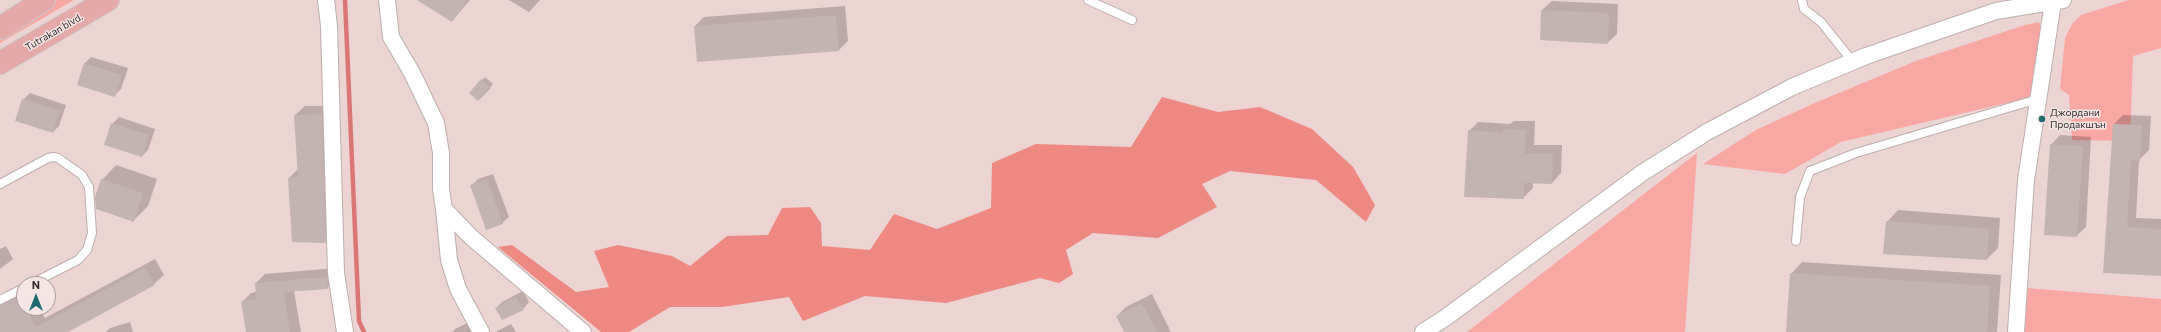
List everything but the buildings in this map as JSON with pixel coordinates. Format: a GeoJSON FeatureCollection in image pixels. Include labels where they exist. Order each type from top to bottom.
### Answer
{"type":"FeatureCollection","features":[{"type":"Feature","properties":{"kind":"main road"},"geometry":{"type":"LineString","coordinates":[[0,28],[44,0]]}},
{"type":"Feature","properties":{"kind":"main road","name":"Tutrakan blvd."},"geometry":{"type":"LineString","coordinates":[[0,63],[108,0]]}},
{"type":"Feature","properties":{"kind":"street"},"geometry":{"type":"LineString","coordinates":[[326,0],[329,26],[336,273],[345,332]]}},
{"type":"Feature","properties":{"kind":"street"},"geometry":{"type":"LineString","coordinates":[[387,0],[391,37],[412,73],[436,123],[442,153],[441,189],[449,260],[458,289],[481,332]]}},
{"type":"Feature","properties":{"kind":"street"},"geometry":{"type":"LineString","coordinates":[[1423,332],[1445,318],[1642,173],[1707,132],[1792,87],[1995,6],[2058,1],[2038,99],[2026,180],[2016,332]]}},
{"type":"Feature","properties":{"kind":"street"},"geometry":{"type":"LineString","coordinates":[[444,209],[471,237],[582,332]]}},
{"type":"Feature","properties":{"kind":"lane"},"geometry":{"type":"LineString","coordinates":[[1088,0],[1132,20]]}},
{"type":"Feature","properties":{"kind":"lane"},"geometry":{"type":"LineString","coordinates":[[1802,0],[1804,9],[1821,22],[1853,62]]}},
{"type":"Feature","properties":{"kind":"lane"},"geometry":{"type":"LineString","coordinates":[[1796,241],[1800,197],[1810,171],[1856,153],[2038,99]]}},
{"type":"Feature","properties":{"kind":"lane"},"geometry":{"type":"LineString","coordinates":[[0,184],[48,158],[53,157],[58,158],[82,175],[89,187],[92,233],[87,250],[78,260],[47,276]]}},
{"type":"Feature","properties":{"kind":"lane"},"geometry":{"type":"LineString","coordinates":[[0,300],[16,292]]}},
{"type":"Feature","properties":{"kind":"shaded area"},"geometry":{"type":"Polygon","coordinates":[[[0,0],[2161,0],[2161,332],[0,332],[0,0]]]}},
{"type":"Feature","properties":{"kind":"shaded area"},"geometry":{"type":"Polygon","coordinates":[[[57,0],[74,0],[0,43],[0,34],[57,0]]]}},
{"type":"Feature","properties":{"kind":"shaded area"},"geometry":{"type":"Polygon","coordinates":[[[2129,0],[2161,0],[2161,48],[2133,56],[2130,141],[2072,140],[2069,95],[2060,89],[2065,38],[2072,24],[2081,15],[2129,0]]]}},
{"type":"Feature","properties":{"kind":"shaded area"},"geometry":{"type":"Polygon","coordinates":[[[2039,22],[2044,34],[2036,96],[1841,142],[1785,174],[1703,164],[1756,130],[1810,105],[1916,61],[2025,25],[2039,22]]]}},
{"type":"Feature","properties":{"kind":"shaded area"},"geometry":{"type":"Polygon","coordinates":[[[1162,97],[1218,112],[1260,107],[1312,129],[1353,167],[1375,205],[1366,222],[1316,180],[1230,171],[1202,184],[1217,207],[1158,238],[1093,233],[1066,250],[1073,274],[1059,283],[1040,278],[946,303],[865,296],[803,321],[789,297],[722,307],[670,307],[629,332],[601,332],[498,247],[512,245],[576,292],[609,287],[594,251],[618,245],[672,256],[690,266],[727,236],[768,235],[782,208],[810,207],[821,223],[822,246],[870,250],[894,214],[937,229],[991,208],[992,163],[1036,144],[1131,147],[1162,97]]]}},
{"type":"Feature","properties":{"kind":"shaded area"},"geometry":{"type":"Polygon","coordinates":[[[1697,153],[1685,332],[1467,332],[1649,190],[1697,153]]]}},
{"type":"Feature","properties":{"kind":"shaded area"},"geometry":{"type":"Polygon","coordinates":[[[2027,288],[2161,299],[2161,332],[2025,332],[2027,288]]]}},
{"type":"Feature","properties":{"kind":"waterway"},"geometry":{"type":"LineString","coordinates":[[345,0],[359,321],[364,332]]}},
{"type":"Feature","properties":{"kind":"place","name":"Джордани Продакшън"},"geometry":{"type":"Point","coordinates":[2042,119]}}]}
